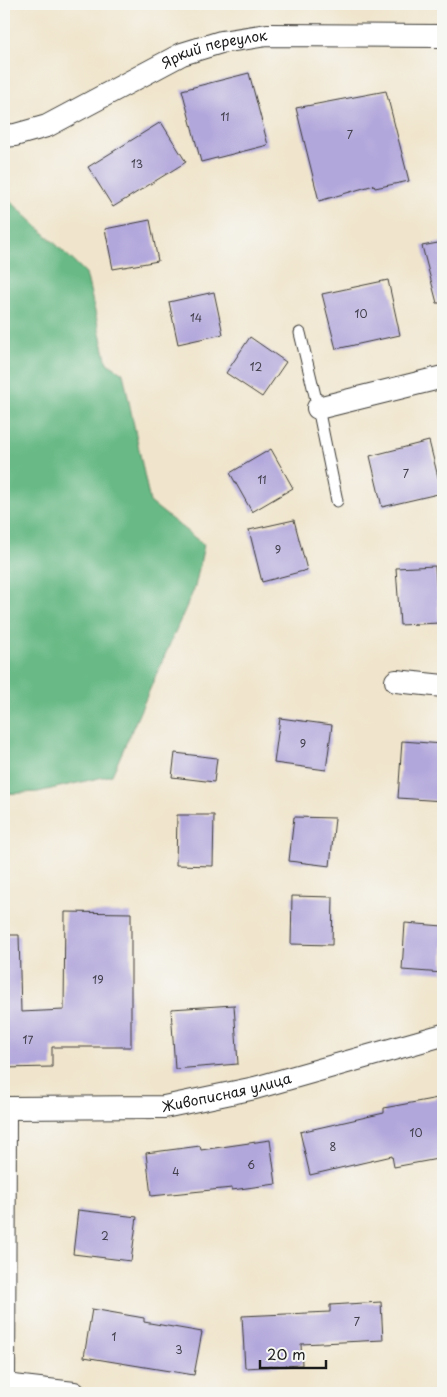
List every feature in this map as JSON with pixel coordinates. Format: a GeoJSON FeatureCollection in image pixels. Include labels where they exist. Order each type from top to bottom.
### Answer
{"type":"FeatureCollection","features":[{"type":"Feature","properties":{"kind":"street","name":"Яркий переулок"},"geometry":{"type":"LineString","coordinates":[[4,136],[47,126],[182,54],[221,42],[266,35],[443,36]]}},
{"type":"Feature","properties":{"kind":"street"},"geometry":{"type":"LineString","coordinates":[[318,408],[443,377]]}},
{"type":"Feature","properties":{"kind":"street"},"geometry":{"type":"LineString","coordinates":[[396,681],[443,686]]}},
{"type":"Feature","properties":{"kind":"street","name":"Живописная улица"},"geometry":{"type":"LineString","coordinates":[[4,1108],[164,1107],[255,1088],[443,1035]]}},
{"type":"Feature","properties":{"kind":"street"},"geometry":{"type":"LineString","coordinates":[[4,1108],[4,1389],[74,1393]]}},
{"type":"Feature","properties":{"kind":"lane"},"geometry":{"type":"LineString","coordinates":[[300,333],[338,501]]}},
{"type":"Feature","properties":{"kind":"green space"},"geometry":{"type":"Polygon","coordinates":[[[4,195],[86,273],[107,363],[123,373],[150,502],[204,545],[195,587],[112,775],[38,792],[4,794],[4,195]]]}},
{"type":"Feature","properties":{"kind":"building"},"geometry":{"type":"Polygon","coordinates":[[[249,73],[268,145],[201,162],[182,90],[249,73]]]}},
{"type":"Feature","properties":{"kind":"building"},"geometry":{"type":"Polygon","coordinates":[[[386,91],[409,181],[375,188],[374,185],[319,201],[296,108],[386,91]]]}},
{"type":"Feature","properties":{"kind":"building"},"geometry":{"type":"Polygon","coordinates":[[[161,122],[186,162],[113,207],[88,167],[161,122]]]}},
{"type":"Feature","properties":{"kind":"building"},"geometry":{"type":"Polygon","coordinates":[[[150,220],[158,261],[113,269],[105,229],[150,220]]]}},
{"type":"Feature","properties":{"kind":"building"},"geometry":{"type":"Polygon","coordinates":[[[443,242],[443,303],[437,303],[422,246],[443,242]]]}},
{"type":"Feature","properties":{"kind":"building"},"geometry":{"type":"Polygon","coordinates":[[[388,280],[400,335],[336,349],[322,294],[388,280]]]}},
{"type":"Feature","properties":{"kind":"building"},"geometry":{"type":"Polygon","coordinates":[[[214,292],[223,334],[178,344],[169,302],[214,292]]]}},
{"type":"Feature","properties":{"kind":"building"},"geometry":{"type":"Polygon","coordinates":[[[250,337],[286,362],[262,397],[226,373],[250,337]]]}},
{"type":"Feature","properties":{"kind":"building"},"geometry":{"type":"Polygon","coordinates":[[[429,441],[442,493],[382,507],[370,456],[429,441]]]}},
{"type":"Feature","properties":{"kind":"building"},"geometry":{"type":"Polygon","coordinates":[[[271,449],[293,488],[252,512],[230,473],[271,449]]]}},
{"type":"Feature","properties":{"kind":"building"},"geometry":{"type":"Polygon","coordinates":[[[294,520],[307,570],[262,582],[249,530],[294,520]]]}},
{"type":"Feature","properties":{"kind":"building"},"geometry":{"type":"Polygon","coordinates":[[[435,566],[439,623],[400,625],[396,568],[435,566]]]}},
{"type":"Feature","properties":{"kind":"building"},"geometry":{"type":"Polygon","coordinates":[[[280,718],[332,725],[326,770],[274,763],[280,718]]]}},
{"type":"Feature","properties":{"kind":"building"},"geometry":{"type":"Polygon","coordinates":[[[402,741],[443,744],[443,801],[398,798],[402,741]]]}},
{"type":"Feature","properties":{"kind":"building"},"geometry":{"type":"Polygon","coordinates":[[[175,753],[217,758],[214,782],[172,777],[175,753]]]}},
{"type":"Feature","properties":{"kind":"building"},"geometry":{"type":"Polygon","coordinates":[[[177,815],[214,815],[213,866],[176,865],[177,815]]]}},
{"type":"Feature","properties":{"kind":"building"},"geometry":{"type":"Polygon","coordinates":[[[294,817],[335,818],[330,866],[289,861],[294,817]]]}},
{"type":"Feature","properties":{"kind":"building"},"geometry":{"type":"Polygon","coordinates":[[[292,896],[333,897],[332,945],[291,944],[292,896]]]}},
{"type":"Feature","properties":{"kind":"building"},"geometry":{"type":"Polygon","coordinates":[[[65,912],[131,913],[131,1047],[52,1047],[52,1067],[4,1068],[4,935],[19,935],[21,1012],[64,1010],[65,912]]]}},
{"type":"Feature","properties":{"kind":"building"},"geometry":{"type":"Polygon","coordinates":[[[405,923],[443,926],[443,973],[402,970],[405,923]]]}},
{"type":"Feature","properties":{"kind":"building"},"geometry":{"type":"Polygon","coordinates":[[[234,1005],[238,1064],[175,1069],[171,1009],[234,1005]]]}},
{"type":"Feature","properties":{"kind":"building"},"geometry":{"type":"Polygon","coordinates":[[[443,1097],[443,1158],[394,1167],[392,1156],[310,1175],[300,1132],[384,1113],[384,1108],[443,1097]]]}},
{"type":"Feature","properties":{"kind":"building"},"geometry":{"type":"Polygon","coordinates":[[[270,1140],[276,1184],[232,1190],[232,1188],[151,1196],[146,1153],[200,1146],[201,1150],[270,1140]]]}},
{"type":"Feature","properties":{"kind":"building"},"geometry":{"type":"Polygon","coordinates":[[[78,1210],[137,1217],[131,1261],[73,1254],[78,1210]]]}},
{"type":"Feature","properties":{"kind":"building"},"geometry":{"type":"Polygon","coordinates":[[[381,1302],[383,1340],[301,1344],[302,1365],[245,1368],[242,1316],[330,1312],[330,1305],[381,1302]]]}},
{"type":"Feature","properties":{"kind":"building"},"geometry":{"type":"Polygon","coordinates":[[[92,1309],[144,1318],[144,1322],[202,1332],[194,1375],[84,1357],[92,1309]]]}}]}
